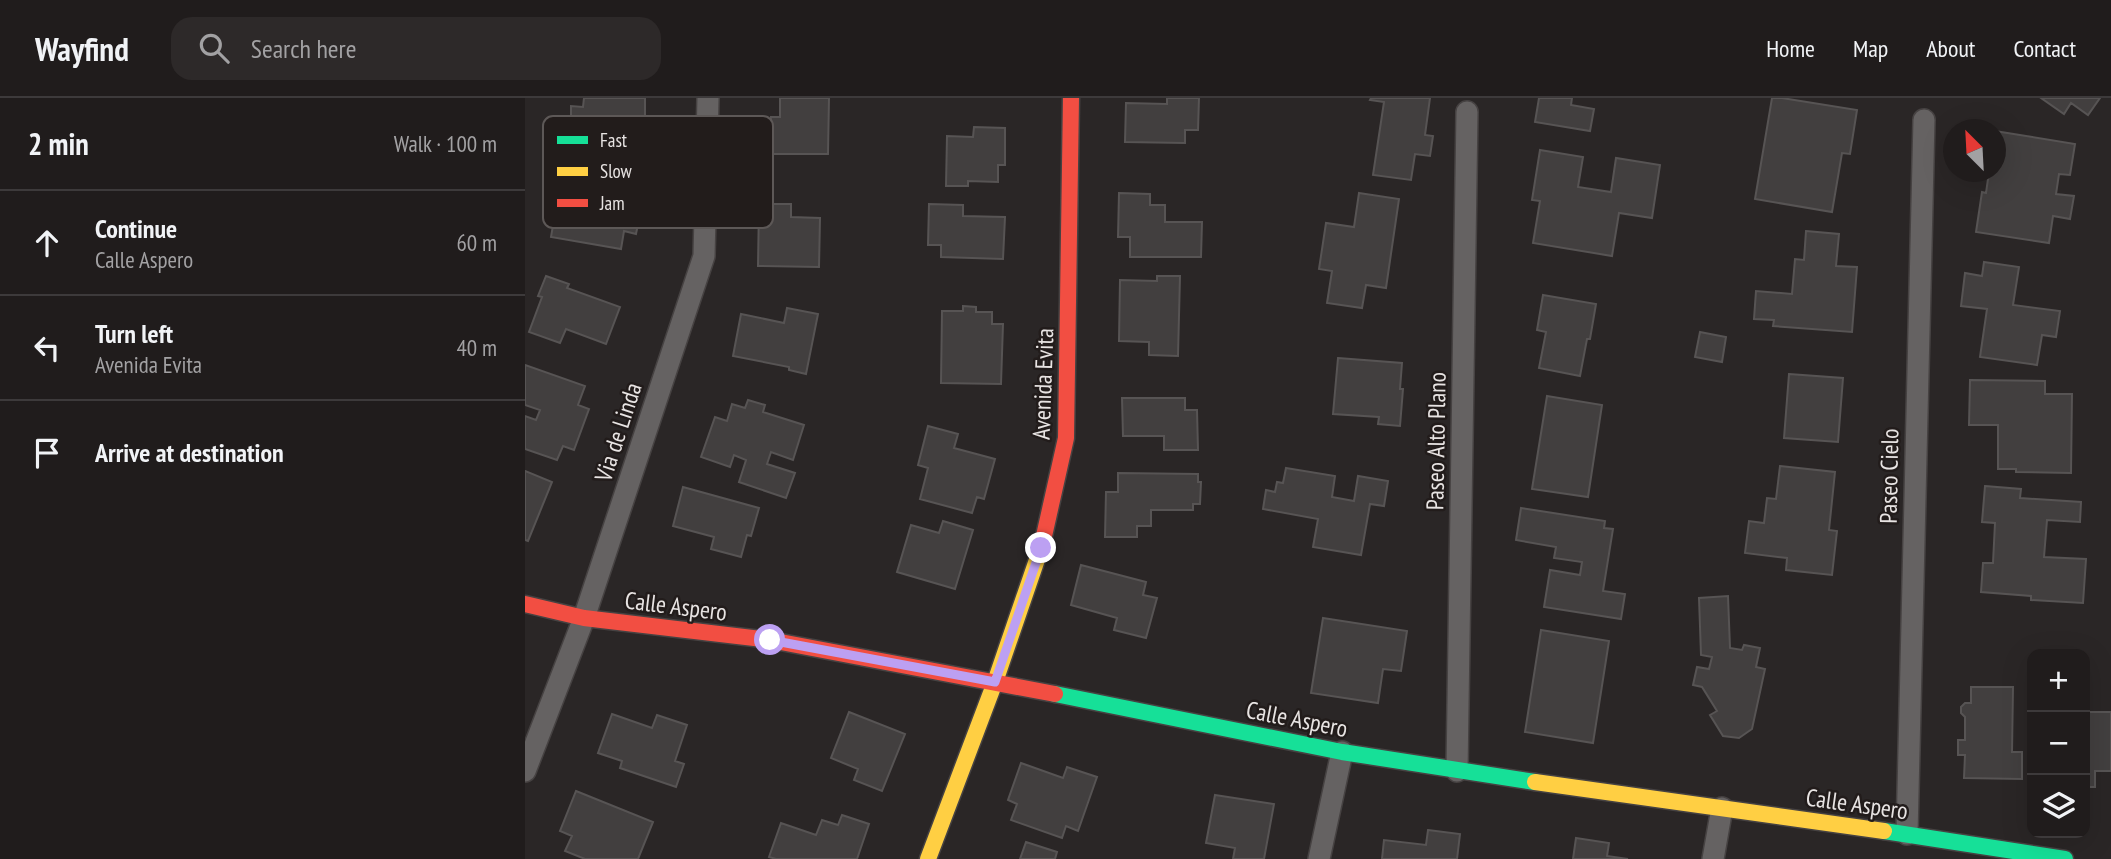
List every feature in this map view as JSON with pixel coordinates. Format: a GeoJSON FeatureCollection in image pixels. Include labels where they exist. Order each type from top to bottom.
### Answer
{"type":"FeatureCollection","features":[{"type":"Feature","properties":{"kind":"street","name":"Via de Linda"},"geometry":{"type":"LineString","coordinates":[[708,98],[708,116]]}},
{"type":"Feature","properties":{"kind":"street","name":"Avenida Evita"},"geometry":{"type":"LineString","coordinates":[[928,859],[995,682],[1041,548],[1066,438],[1071,98]]}},
{"type":"Feature","properties":{"kind":"street","name":"Paseo Alto Plano"},"geometry":{"type":"LineString","coordinates":[[1457,771],[1467,112]]}},
{"type":"Feature","properties":{"kind":"street","name":"Paseo Cielo"},"geometry":{"type":"LineString","coordinates":[[1907,834],[1924,120]]}},
{"type":"Feature","properties":{"kind":"street","name":"Via de Linda"},"geometry":{"type":"LineString","coordinates":[[525,771],[584,618],[704,256],[705,228]]}},
{"type":"Feature","properties":{"kind":"street","name":"Calle Aspero"},"geometry":{"type":"LineString","coordinates":[[525,604],[584,618],[770,640],[1342,752],[2065,859]]}},
{"type":"Feature","properties":{"kind":"street"},"geometry":{"type":"LineString","coordinates":[[1319,859],[1342,752]]}},
{"type":"Feature","properties":{"kind":"street"},"geometry":{"type":"LineString","coordinates":[[1713,859],[1722,808]]}},
{"type":"Feature","properties":{"kind":"building"},"geometry":{"type":"Polygon","coordinates":[[[584,98],[645,98],[645,116],[571,116],[571,106],[583,107],[584,98]]]}},
{"type":"Feature","properties":{"kind":"building"},"geometry":{"type":"Polygon","coordinates":[[[780,98],[829,98],[828,154],[773,154],[773,117],[780,117],[780,98]]]}},
{"type":"Feature","properties":{"kind":"building"},"geometry":{"type":"Polygon","coordinates":[[[1167,98],[1199,98],[1198,130],[1185,130],[1185,143],[1125,142],[1126,103],[1167,104],[1167,98]]]}},
{"type":"Feature","properties":{"kind":"building"},"geometry":{"type":"Polygon","coordinates":[[[1430,98],[1425,135],[1433,136],[1430,156],[1415,154],[1411,180],[1373,175],[1384,102],[1370,100],[1430,98]]]}},
{"type":"Feature","properties":{"kind":"building"},"geometry":{"type":"Polygon","coordinates":[[[1539,98],[1572,98],[1571,105],[1594,109],[1590,131],[1535,122],[1539,98]]]}},
{"type":"Feature","properties":{"kind":"building"},"geometry":{"type":"Polygon","coordinates":[[[1772,98],[1857,110],[1850,154],[1842,153],[1832,212],[1755,199],[1772,98]]]}},
{"type":"Feature","properties":{"kind":"building"},"geometry":{"type":"Polygon","coordinates":[[[2041,98],[2100,98],[2088,115],[2071,103],[2064,114],[2041,98]]]}},
{"type":"Feature","properties":{"kind":"building"},"geometry":{"type":"Polygon","coordinates":[[[974,127],[1005,128],[1005,165],[998,165],[998,182],[968,181],[968,186],[946,186],[947,136],[973,137],[974,127]]]}},
{"type":"Feature","properties":{"kind":"building"},"geometry":{"type":"Polygon","coordinates":[[[2006,133],[2075,144],[2070,175],[2059,174],[2056,194],[2074,196],[2070,219],[2053,216],[2049,243],[1976,232],[1982,192],[1986,193],[1988,182],[2006,182],[2006,133]]]}},
{"type":"Feature","properties":{"kind":"building"},"geometry":{"type":"Polygon","coordinates":[[[1540,150],[1583,157],[1578,187],[1611,192],[1616,158],[1660,165],[1652,218],[1619,213],[1612,256],[1533,243],[1540,201],[1532,200],[1540,150]]]}},
{"type":"Feature","properties":{"kind":"building"},"geometry":{"type":"Polygon","coordinates":[[[1119,193],[1150,194],[1150,205],[1165,205],[1165,222],[1202,222],[1201,257],[1130,257],[1130,237],[1118,237],[1119,193]]]}},
{"type":"Feature","properties":{"kind":"building"},"geometry":{"type":"Polygon","coordinates":[[[1359,193],[1399,199],[1386,288],[1366,285],[1362,308],[1327,303],[1332,271],[1319,269],[1326,223],[1354,227],[1359,193]]]}},
{"type":"Feature","properties":{"kind":"building"},"geometry":{"type":"Polygon","coordinates":[[[773,204],[791,204],[791,217],[820,218],[819,267],[758,266],[759,228],[773,228],[773,204]]]}},
{"type":"Feature","properties":{"kind":"building"},"geometry":{"type":"Polygon","coordinates":[[[929,204],[963,205],[963,216],[1005,217],[1003,259],[941,257],[941,245],[928,245],[929,204]]]}},
{"type":"Feature","properties":{"kind":"building"},"geometry":{"type":"Polygon","coordinates":[[[553,228],[637,228],[636,234],[624,231],[621,249],[551,237],[553,228]]]}},
{"type":"Feature","properties":{"kind":"building"},"geometry":{"type":"Polygon","coordinates":[[[1806,231],[1839,234],[1836,266],[1857,267],[1852,332],[1773,326],[1774,320],[1754,319],[1756,291],[1792,294],[1795,259],[1804,260],[1806,231]]]}},
{"type":"Feature","properties":{"kind":"building"},"geometry":{"type":"Polygon","coordinates":[[[1984,262],[2019,267],[2013,305],[2060,311],[2056,337],[2042,335],[2037,365],[1980,357],[1987,309],[1961,306],[1965,273],[1982,276],[1984,262]]]}},
{"type":"Feature","properties":{"kind":"building"},"geometry":{"type":"Polygon","coordinates":[[[546,276],[569,284],[567,288],[620,307],[606,344],[566,329],[560,343],[529,332],[542,297],[538,296],[546,276]]]}},
{"type":"Feature","properties":{"kind":"building"},"geometry":{"type":"Polygon","coordinates":[[[1157,276],[1180,276],[1178,356],[1149,355],[1149,342],[1119,341],[1120,280],[1157,281],[1157,276]]]}},
{"type":"Feature","properties":{"kind":"building"},"geometry":{"type":"Polygon","coordinates":[[[1543,295],[1596,304],[1580,376],[1539,368],[1546,332],[1537,330],[1543,295]]]}},
{"type":"Feature","properties":{"kind":"building"},"geometry":{"type":"Polygon","coordinates":[[[963,306],[976,307],[976,312],[992,312],[992,324],[1003,324],[1001,384],[941,383],[942,311],[963,311],[963,306]]]}},
{"type":"Feature","properties":{"kind":"building"},"geometry":{"type":"Polygon","coordinates":[[[787,308],[818,314],[806,374],[789,370],[789,367],[733,356],[741,314],[784,323],[787,308]]]}},
{"type":"Feature","properties":{"kind":"building"},"geometry":{"type":"Polygon","coordinates":[[[1700,332],[1726,337],[1722,362],[1695,357],[1700,332]]]}},
{"type":"Feature","properties":{"kind":"building"},"geometry":{"type":"Polygon","coordinates":[[[1338,358],[1402,363],[1400,426],[1378,424],[1379,417],[1333,414],[1338,358]]]}},
{"type":"Feature","properties":{"kind":"building"},"geometry":{"type":"Polygon","coordinates":[[[525,365],[585,386],[578,405],[589,409],[574,450],[563,446],[557,460],[525,449],[525,416],[536,420],[540,410],[525,405],[525,365]]]}},
{"type":"Feature","properties":{"kind":"building"},"geometry":{"type":"Polygon","coordinates":[[[1789,374],[1843,378],[1838,442],[1784,438],[1789,374]]]}},
{"type":"Feature","properties":{"kind":"building"},"geometry":{"type":"Polygon","coordinates":[[[1970,380],[2045,381],[2045,394],[2072,394],[2071,473],[1998,469],[1998,425],[1969,425],[1970,380]]]}},
{"type":"Feature","properties":{"kind":"building"},"geometry":{"type":"Polygon","coordinates":[[[1547,396],[1602,405],[1588,497],[1532,489],[1547,396]]]}},
{"type":"Feature","properties":{"kind":"building"},"geometry":{"type":"Polygon","coordinates":[[[1122,398],[1185,398],[1185,410],[1197,410],[1198,450],[1164,450],[1164,436],[1123,436],[1122,398]]]}},
{"type":"Feature","properties":{"kind":"building"},"geometry":{"type":"Polygon","coordinates":[[[748,400],[765,405],[763,412],[804,425],[793,460],[771,452],[767,464],[795,473],[786,498],[739,482],[746,460],[734,455],[730,467],[701,457],[715,417],[727,421],[732,404],[745,408],[748,400]]]}},
{"type":"Feature","properties":{"kind":"building"},"geometry":{"type":"Polygon","coordinates":[[[928,426],[958,434],[954,448],[995,459],[984,499],[977,497],[972,513],[920,499],[928,468],[918,465],[928,426]]]}},
{"type":"Feature","properties":{"kind":"building"},"geometry":{"type":"Polygon","coordinates":[[[1780,466],[1835,472],[1829,530],[1837,531],[1832,575],[1786,570],[1787,558],[1745,553],[1749,521],[1764,523],[1767,498],[1776,499],[1780,466]]]}},
{"type":"Feature","properties":{"kind":"building"},"geometry":{"type":"Polygon","coordinates":[[[1286,468],[1335,476],[1332,497],[1354,501],[1358,476],[1388,481],[1384,506],[1370,504],[1361,555],[1313,547],[1318,519],[1263,509],[1266,490],[1275,492],[1277,482],[1283,483],[1286,468]]]}},
{"type":"Feature","properties":{"kind":"building"},"geometry":{"type":"Polygon","coordinates":[[[525,471],[552,482],[528,541],[525,540],[525,471]]]}},
{"type":"Feature","properties":{"kind":"building"},"geometry":{"type":"Polygon","coordinates":[[[1118,473],[1198,474],[1198,482],[1201,482],[1200,504],[1193,504],[1193,510],[1151,510],[1151,526],[1137,526],[1137,537],[1105,537],[1106,492],[1118,492],[1118,473]]]}},
{"type":"Feature","properties":{"kind":"building"},"geometry":{"type":"Polygon","coordinates":[[[1985,486],[2021,489],[2020,498],[2081,502],[2080,522],[2047,520],[2044,557],[2086,559],[2083,603],[2031,600],[2031,596],[1981,592],[1983,563],[1993,563],[1995,523],[1982,522],[1985,486]]]}},
{"type":"Feature","properties":{"kind":"building"},"geometry":{"type":"Polygon","coordinates":[[[683,487],[759,508],[751,536],[747,535],[741,557],[711,549],[714,537],[673,526],[683,487]]]}},
{"type":"Feature","properties":{"kind":"building"},"geometry":{"type":"Polygon","coordinates":[[[1521,508],[1605,521],[1604,528],[1613,529],[1603,591],[1625,594],[1621,619],[1544,607],[1550,570],[1580,575],[1582,562],[1554,558],[1556,547],[1516,540],[1521,508]]]}},
{"type":"Feature","properties":{"kind":"building"},"geometry":{"type":"Polygon","coordinates":[[[943,521],[973,530],[955,589],[897,572],[911,525],[939,533],[943,521]]]}},
{"type":"Feature","properties":{"kind":"building"},"geometry":{"type":"Polygon","coordinates":[[[1081,565],[1146,582],[1143,595],[1157,598],[1146,638],[1114,630],[1117,618],[1071,605],[1081,565]]]}},
{"type":"Feature","properties":{"kind":"building"},"geometry":{"type":"Polygon","coordinates":[[[1728,596],[1730,648],[1742,650],[1744,645],[1760,648],[1756,667],[1765,669],[1752,729],[1739,738],[1723,736],[1710,715],[1717,711],[1702,687],[1693,685],[1697,667],[1709,669],[1712,657],[1701,655],[1699,598],[1728,596]]]}},
{"type":"Feature","properties":{"kind":"building"},"geometry":{"type":"Polygon","coordinates":[[[1323,618],[1407,631],[1401,671],[1383,669],[1378,703],[1311,693],[1323,618]]]}},
{"type":"Feature","properties":{"kind":"building"},"geometry":{"type":"Polygon","coordinates":[[[1541,630],[1609,641],[1593,743],[1525,732],[1541,630]]]}},
{"type":"Feature","properties":{"kind":"building"},"geometry":{"type":"Polygon","coordinates":[[[1971,687],[2013,687],[2012,752],[2022,752],[2022,779],[1964,778],[1965,755],[1958,755],[1958,740],[1965,740],[1965,717],[1961,713],[1961,707],[1965,703],[1971,703],[1971,687]]]}},
{"type":"Feature","properties":{"kind":"building"},"geometry":{"type":"Polygon","coordinates":[[[849,712],[905,734],[882,791],[854,780],[858,769],[831,758],[849,712]]]}},
{"type":"Feature","properties":{"kind":"building"},"geometry":{"type":"Polygon","coordinates":[[[2090,712],[2111,712],[2111,771],[2095,771],[2095,787],[2090,787],[2090,712]]]}},
{"type":"Feature","properties":{"kind":"building"},"geometry":{"type":"Polygon","coordinates":[[[612,714],[652,728],[657,715],[687,725],[675,761],[684,764],[676,787],[620,768],[622,761],[598,753],[612,714]]]}},
{"type":"Feature","properties":{"kind":"building"},"geometry":{"type":"Polygon","coordinates":[[[1021,763],[1063,778],[1067,767],[1097,777],[1078,831],[1066,826],[1062,838],[1011,820],[1017,804],[1008,800],[1021,763]]]}},
{"type":"Feature","properties":{"kind":"building"},"geometry":{"type":"Polygon","coordinates":[[[576,791],[653,822],[638,859],[585,859],[565,851],[572,836],[560,831],[576,791]]]}},
{"type":"Feature","properties":{"kind":"building"},"geometry":{"type":"Polygon","coordinates":[[[1215,795],[1274,804],[1264,859],[1233,859],[1235,848],[1206,843],[1215,795]]]}},
{"type":"Feature","properties":{"kind":"building"},"geometry":{"type":"Polygon","coordinates":[[[842,815],[869,824],[857,859],[769,857],[781,823],[816,835],[822,820],[838,825],[842,815]]]}},
{"type":"Feature","properties":{"kind":"building"},"geometry":{"type":"Polygon","coordinates":[[[1428,830],[1460,834],[1457,859],[1382,859],[1384,840],[1426,845],[1428,830]]]}},
{"type":"Feature","properties":{"kind":"building"},"geometry":{"type":"Polygon","coordinates":[[[1576,838],[1609,843],[1607,856],[1628,859],[1573,859],[1576,838]]]}},
{"type":"Feature","properties":{"kind":"building"},"geometry":{"type":"Polygon","coordinates":[[[1026,842],[1057,852],[1055,859],[1020,859],[1026,842]]]}},
{"type":"Feature","properties":{"kind":"traffic: fast"},"geometry":{"type":"LineString","coordinates":[[1055,694],[1342,752],[1535,782]]}},
{"type":"Feature","properties":{"kind":"traffic: fast"},"geometry":{"type":"LineString","coordinates":[[1884,831],[2065,859]]}},
{"type":"Feature","properties":{"kind":"traffic: slow"},"geometry":{"type":"LineString","coordinates":[[928,859],[995,682],[1042,545]]}},
{"type":"Feature","properties":{"kind":"traffic: slow"},"geometry":{"type":"LineString","coordinates":[[1535,782],[1884,831]]}},
{"type":"Feature","properties":{"kind":"traffic: jam"},"geometry":{"type":"LineString","coordinates":[[1042,545],[1066,438],[1071,98]]}},
{"type":"Feature","properties":{"kind":"traffic: jam"},"geometry":{"type":"LineString","coordinates":[[525,604],[584,618],[770,640],[1055,694]]}},
{"type":"Feature","properties":{"kind":"route"},"geometry":{"type":"LineString","coordinates":[[770,640],[995,682],[1041,548]]}}]}
